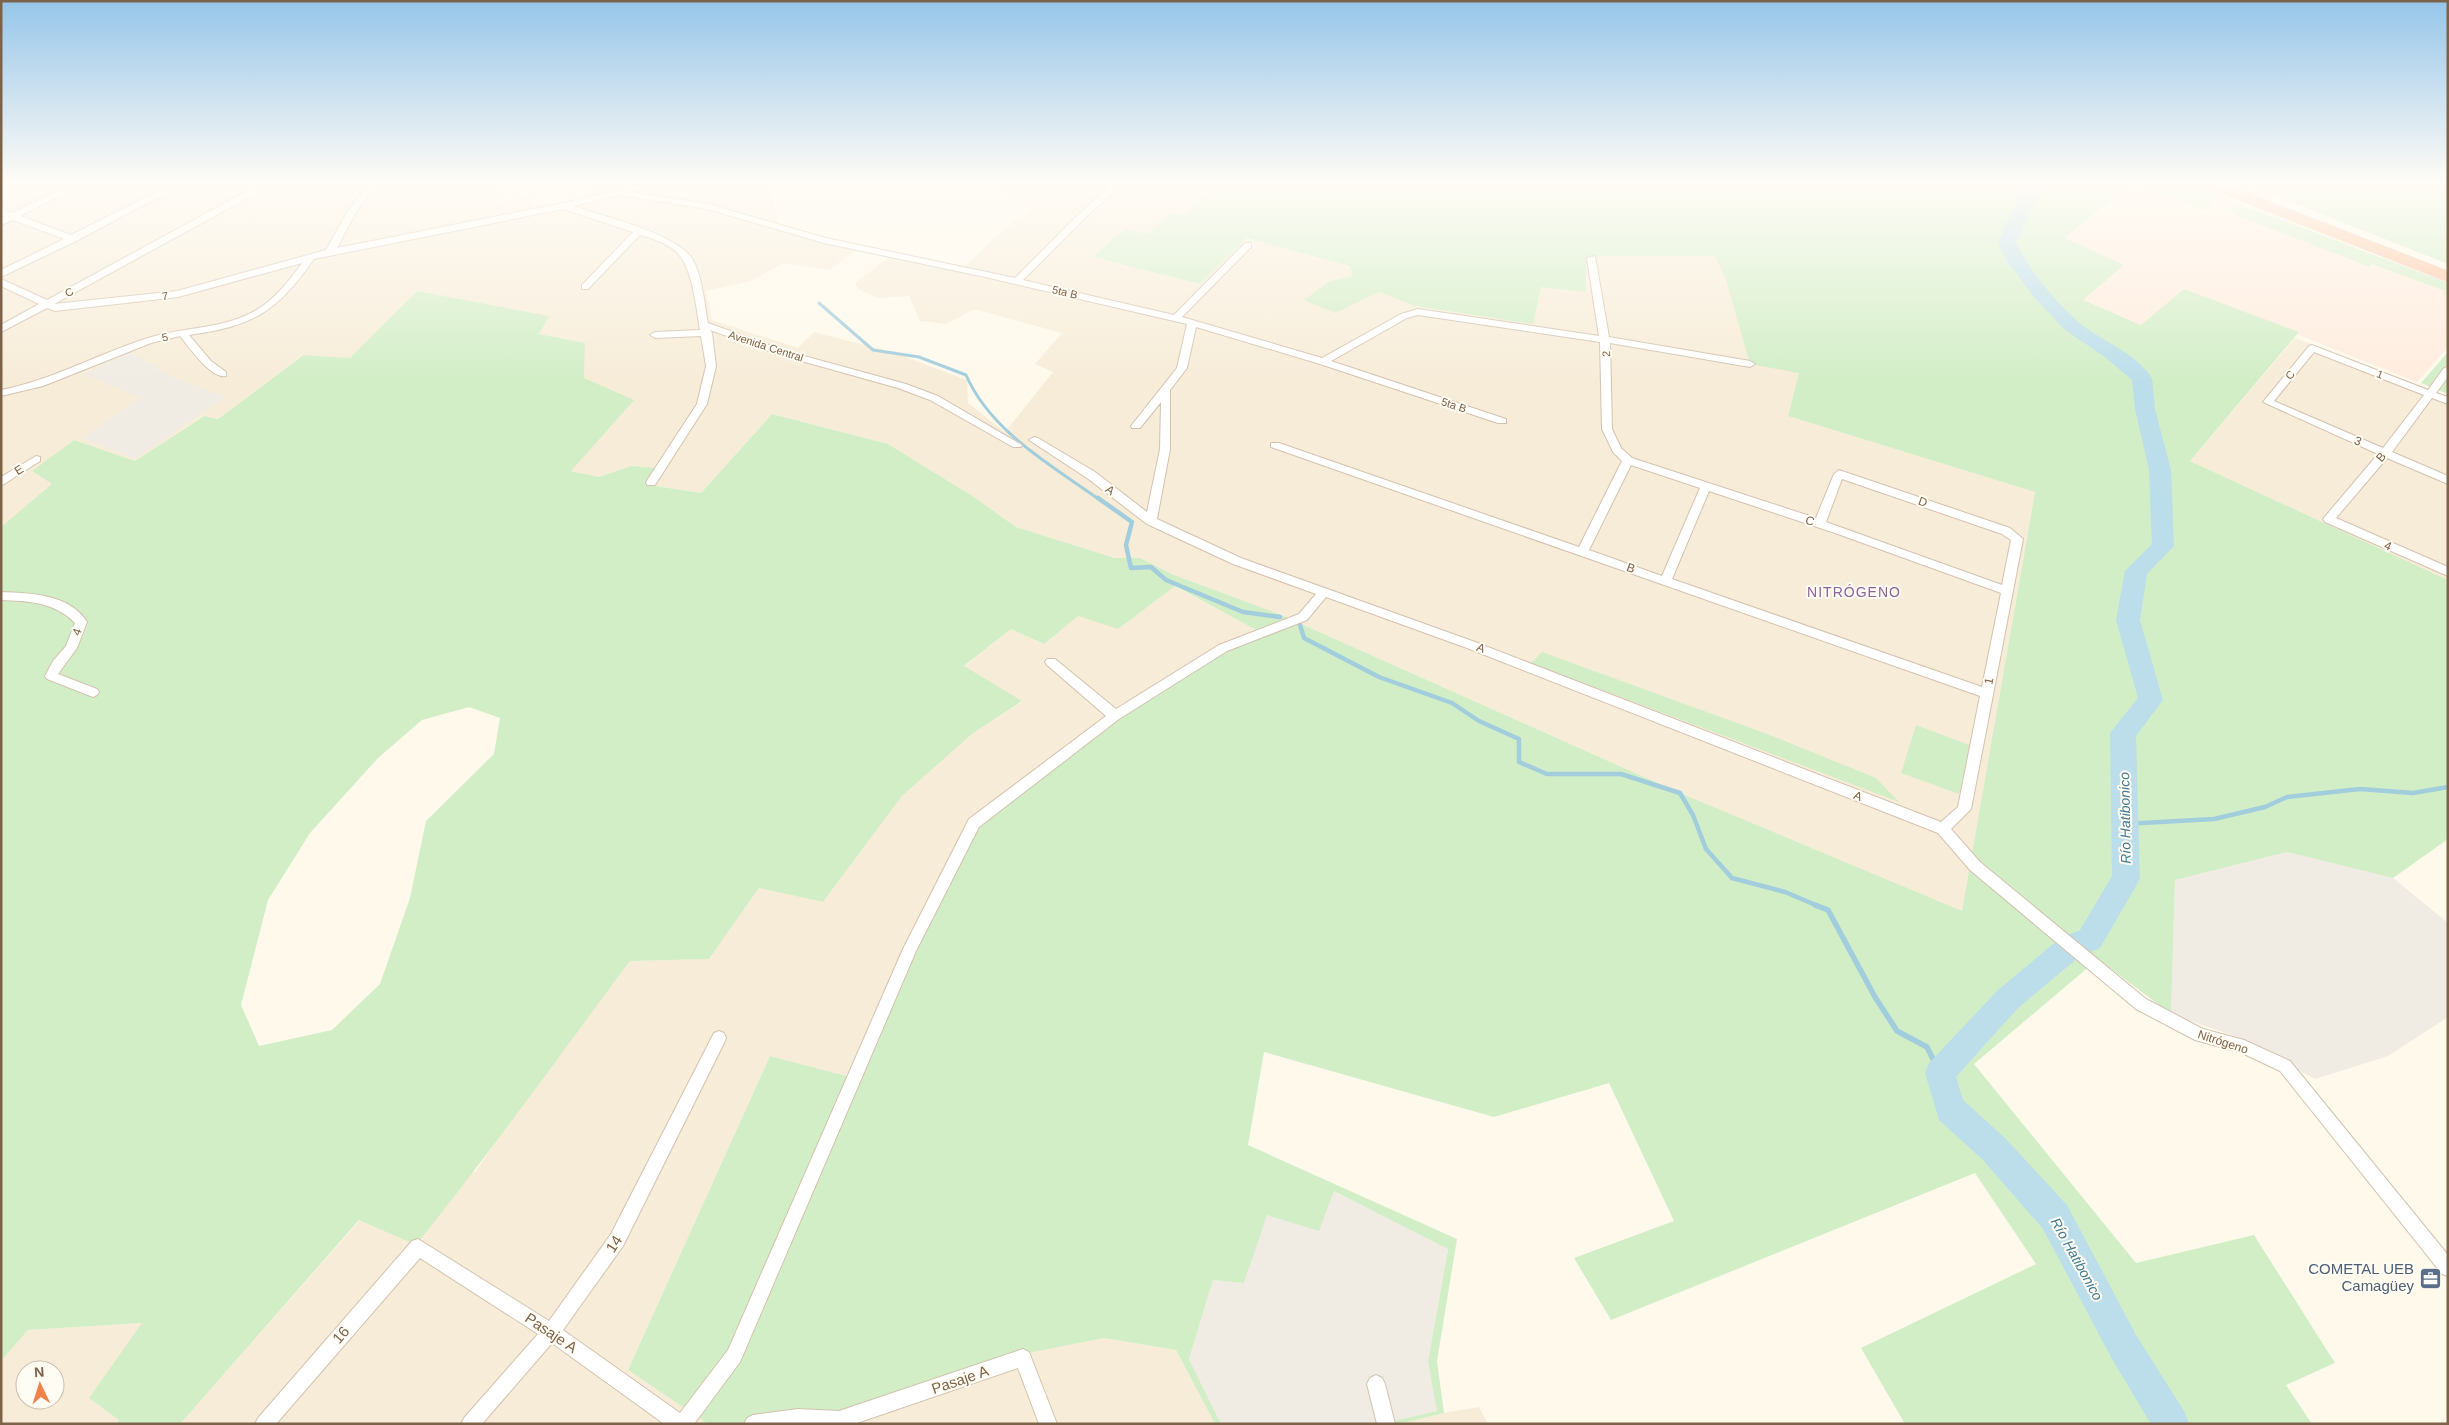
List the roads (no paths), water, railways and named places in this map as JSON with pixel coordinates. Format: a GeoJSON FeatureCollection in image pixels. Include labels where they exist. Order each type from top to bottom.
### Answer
{"type":"FeatureCollection","features":[{"type":"Feature","properties":{"kind":"highway"},"geometry":{"type":"LineString","coordinates":[[2377,248],[2448,277]]}},
{"type":"Feature","properties":{"kind":"highway"},"geometry":{"type":"LineString","coordinates":[[2393,248],[2448,268]]}},
{"type":"Feature","properties":{"kind":"street"},"geometry":{"type":"LineString","coordinates":[[1,274],[57,248]]}},
{"type":"Feature","properties":{"kind":"street","name":"C"},"geometry":{"type":"LineString","coordinates":[[1,329],[151,248]]}},
{"type":"Feature","properties":{"kind":"street"},"geometry":{"type":"LineString","coordinates":[[330,252],[332,248]]}},
{"type":"Feature","properties":{"kind":"street","name":"7"},"geometry":{"type":"LineString","coordinates":[[1,282],[46,305],[56,308],[74,308],[178,294],[330,252],[353,248]]}},
{"type":"Feature","properties":{"kind":"street"},"geometry":{"type":"LineString","coordinates":[[585,287],[622,248]]}},
{"type":"Feature","properties":{"kind":"street"},"geometry":{"type":"LineString","coordinates":[[651,482],[702,404],[711,366],[706,329],[694,273],[688,260],[677,248]]}},
{"type":"Feature","properties":{"kind":"street","name":"5ta B"},"geometry":{"type":"LineString","coordinates":[[859,248],[1017,281],[1176,318],[1323,362],[1502,421]]}},
{"type":"Feature","properties":{"kind":"street"},"geometry":{"type":"LineString","coordinates":[[1017,281],[1050,248]]}},
{"type":"Feature","properties":{"kind":"street"},"geometry":{"type":"LineString","coordinates":[[1176,318],[1245,248]]}},
{"type":"Feature","properties":{"kind":"street","name":"5"},"geometry":{"type":"LineString","coordinates":[[1,392],[37,386],[149,340],[224,327],[255,315],[297,277],[310,258]]}},
{"type":"Feature","properties":{"kind":"street","name":"2"},"geometry":{"type":"LineString","coordinates":[[1592,258],[1605,340],[1607,428],[1617,450]]}},
{"type":"Feature","properties":{"kind":"street"},"geometry":{"type":"LineString","coordinates":[[1323,362],[1404,316],[1418,312],[1750,364]]}},
{"type":"Feature","properties":{"kind":"street"},"geometry":{"type":"LineString","coordinates":[[1136,426],[1182,368],[1192,323]]}},
{"type":"Feature","properties":{"kind":"street"},"geometry":{"type":"LineString","coordinates":[[655,336],[706,329]]}},
{"type":"Feature","properties":{"kind":"street","name":"Avenida Central"},"geometry":{"type":"LineString","coordinates":[[706,329],[783,353],[902,386],[934,398],[1017,445]]}},
{"type":"Feature","properties":{"kind":"street"},"geometry":{"type":"LineString","coordinates":[[182,333],[208,363],[222,374]]}},
{"type":"Feature","properties":{"kind":"street","name":"C"},"geometry":{"type":"LineString","coordinates":[[2268,402],[2312,348]]}},
{"type":"Feature","properties":{"kind":"street","name":"1"},"geometry":{"type":"LineString","coordinates":[[2312,348],[2448,401]]}},
{"type":"Feature","properties":{"kind":"street","name":"B"},"geometry":{"type":"LineString","coordinates":[[2329,519],[2385,453],[2448,370]]}},
{"type":"Feature","properties":{"kind":"street"},"geometry":{"type":"LineString","coordinates":[[1151,521],[1165,449],[1166,390]]}},
{"type":"Feature","properties":{"kind":"street","name":"3"},"geometry":{"type":"LineString","coordinates":[[2268,402],[2448,480]]}},
{"type":"Feature","properties":{"kind":"street","name":"A"},"geometry":{"type":"LineString","coordinates":[[1034,440],[1091,475],[1151,521],[1237,561],[1470,644],[1943,828]]}},
{"type":"Feature","properties":{"kind":"street","name":"B"},"geometry":{"type":"LineString","coordinates":[[1275,445],[1583,550],[1986,693]]}},
{"type":"Feature","properties":{"kind":"street","name":"C"},"geometry":{"type":"LineString","coordinates":[[1617,450],[1628,460],[1819,524],[2005,590]]}},
{"type":"Feature","properties":{"kind":"street","name":"E"},"geometry":{"type":"LineString","coordinates":[[1,482],[36,459]]}},
{"type":"Feature","properties":{"kind":"street"},"geometry":{"type":"LineString","coordinates":[[1583,550],[1628,460]]}},
{"type":"Feature","properties":{"kind":"street","name":"D"},"geometry":{"type":"LineString","coordinates":[[1819,524],[1839,474],[2006,531]]}},
{"type":"Feature","properties":{"kind":"street"},"geometry":{"type":"LineString","coordinates":[[1666,581],[1706,486]]}},
{"type":"Feature","properties":{"kind":"street","name":"4"},"geometry":{"type":"LineString","coordinates":[[2329,519],[2448,572]]}},
{"type":"Feature","properties":{"kind":"street","name":"1"},"geometry":{"type":"LineString","coordinates":[[1943,828],[1964,809],[2005,590],[2017,539],[2006,531]]}},
{"type":"Feature","properties":{"kind":"street"},"geometry":{"type":"LineString","coordinates":[[682,1424],[734,1356],[910,949],[974,823],[1115,716],[1223,648],[1303,617],[1323,593]]}},
{"type":"Feature","properties":{"kind":"street","name":"4"},"geometry":{"type":"LineString","coordinates":[[1,596],[44,600],[76,616],[81,622],[71,648],[57,664],[51,676],[93,692]]}},
{"type":"Feature","properties":{"kind":"street"},"geometry":{"type":"LineString","coordinates":[[1051,662],[1115,716]]}},
{"type":"Feature","properties":{"kind":"street","name":"Nitrógeno"},"geometry":{"type":"LineString","coordinates":[[1943,828],[1975,866],[2149,1009],[2200,1035],[2244,1047],[2285,1066],[2448,1268]]}},
{"type":"Feature","properties":{"kind":"street","name":"14"},"geometry":{"type":"LineString","coordinates":[[470,1424],[551,1332],[617,1240],[719,1038]]}},
{"type":"Feature","properties":{"kind":"street","name":"Pasaje A"},"geometry":{"type":"LineString","coordinates":[[418,1247],[551,1332],[662,1419],[682,1424]]}},
{"type":"Feature","properties":{"kind":"street","name":"16"},"geometry":{"type":"LineString","coordinates":[[264,1424],[418,1247]]}},
{"type":"Feature","properties":{"kind":"street","name":"Pasaje A"},"geometry":{"type":"LineString","coordinates":[[753,1424],[798,1418],[839,1422],[1023,1358],[1048,1424]]}},
{"type":"Feature","properties":{"kind":"street"},"geometry":{"type":"LineString","coordinates":[[1376,1384],[1386,1424]]}},
{"type":"Feature","properties":{"kind":"waterway","name":"Río Hatibonico"},"geometry":{"type":"LineString","coordinates":[[2009,248],[2017,262],[2040,292],[2072,326],[2112,353],[2142,378],[2145,409],[2160,470],[2163,546],[2136,571],[2128,620],[2151,700],[2123,733],[2126,878],[2090,939],[2069,948],[2008,999],[1940,1073],[1950,1109],[1994,1149],[2055,1217],[2124,1347],[2171,1424]]}},
{"type":"Feature","properties":{"kind":"waterway"},"geometry":{"type":"LineString","coordinates":[[819,303],[873,350],[919,357],[966,375],[977,395],[1006,430],[1024,446],[1100,500]]}},
{"type":"Feature","properties":{"kind":"waterway"},"geometry":{"type":"LineString","coordinates":[[1098,498],[1132,522],[1126,545],[1131,568],[1151,567],[1166,580],[1243,612],[1280,617]]}},
{"type":"Feature","properties":{"kind":"waterway"},"geometry":{"type":"LineString","coordinates":[[1300,625],[1304,638],[1379,677],[1452,703],[1479,721],[1519,739],[1519,762],[1547,774],[1621,774],[1680,793],[1693,815],[1706,849],[1732,878],[1785,892],[1818,906]]}},
{"type":"Feature","properties":{"kind":"waterway"},"geometry":{"type":"LineString","coordinates":[[2124,824],[2214,819],[2265,807],[2287,797],[2360,789],[2413,793],[2448,787]]}},
{"type":"Feature","properties":{"kind":"waterway"},"geometry":{"type":"LineString","coordinates":[[1815,905],[1828,910],[1875,997],[1897,1031],[1927,1047],[1940,1073]]}},
{"type":"Feature","properties":{"kind":"place","name":"COMETAL UEB Camagüey"},"geometry":{"type":"Point","coordinates":[2430,1278]}},
{"type":"Feature","properties":{"kind":"district","name":"NITRÓGENO"},"geometry":{"type":"Point","coordinates":[1854,592]}}]}
